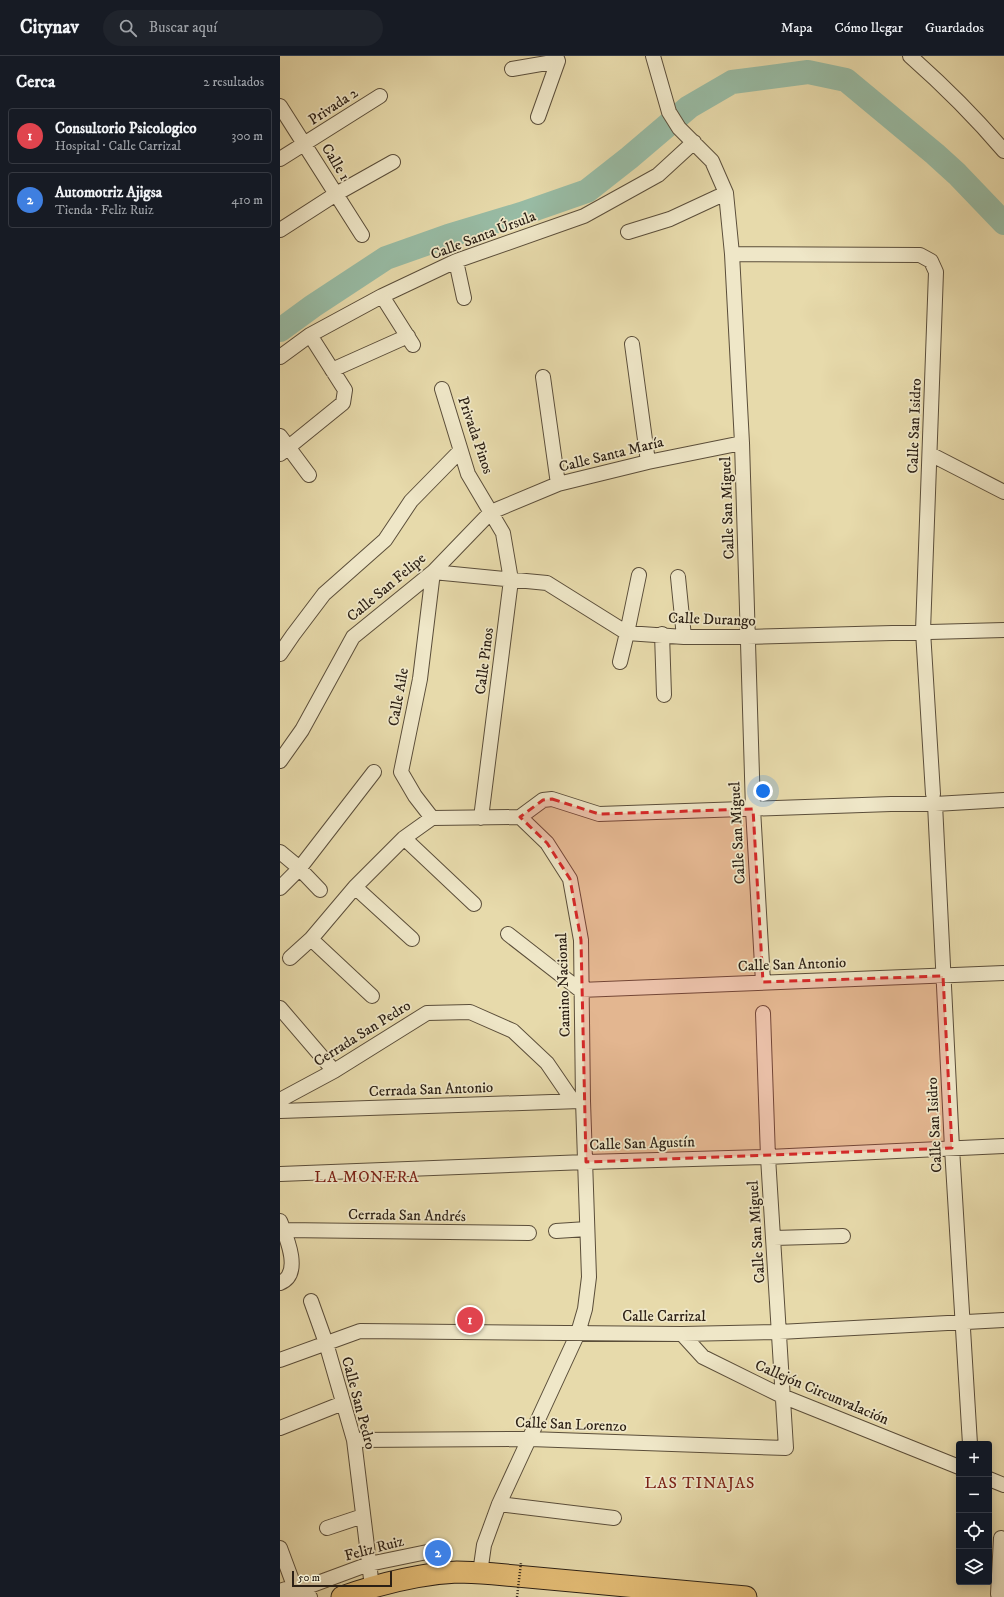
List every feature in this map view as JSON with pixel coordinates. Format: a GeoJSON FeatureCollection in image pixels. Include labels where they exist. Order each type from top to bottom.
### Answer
{"type":"FeatureCollection","features":[{"type":"Feature","properties":{"kind":"highway"},"geometry":{"type":"LineString","coordinates":[[342,1597],[372,1587],[415,1578],[457,1572],[746,1597]]}},
{"type":"Feature","properties":{"kind":"street","name":"Calle San Miguel"},"geometry":{"type":"LineString","coordinates":[[653,56],[668,112],[679,128],[712,161],[726,193],[732,254],[742,443],[753,809],[763,982]]}},
{"type":"Feature","properties":{"kind":"street"},"geometry":{"type":"LineString","coordinates":[[910,56],[942,85],[985,128],[1004,151]]}},
{"type":"Feature","properties":{"kind":"street"},"geometry":{"type":"LineString","coordinates":[[512,69],[557,59]]}},
{"type":"Feature","properties":{"kind":"street"},"geometry":{"type":"LineString","coordinates":[[538,117],[557,59]]}},
{"type":"Feature","properties":{"kind":"street","name":"Privada 2"},"geometry":{"type":"LineString","coordinates":[[280,159],[380,96]]}},
{"type":"Feature","properties":{"kind":"street","name":"Calle 1"},"geometry":{"type":"LineString","coordinates":[[280,106],[362,235]]}},
{"type":"Feature","properties":{"kind":"street","name":"Calle Santa Úrsula"},"geometry":{"type":"LineString","coordinates":[[281,354],[310,335],[382,296],[456,261],[584,216],[658,175],[694,142]]}},
{"type":"Feature","properties":{"kind":"street"},"geometry":{"type":"LineString","coordinates":[[280,230],[336,194],[393,162]]}},
{"type":"Feature","properties":{"kind":"street"},"geometry":{"type":"LineString","coordinates":[[628,232],[670,219],[726,193]]}},
{"type":"Feature","properties":{"kind":"street","name":"Calle San Isidro"},"geometry":{"type":"LineString","coordinates":[[732,254],[920,255],[931,261],[936,272],[923,631],[934,799],[952,1148],[970,1441]]}},
{"type":"Feature","properties":{"kind":"street"},"geometry":{"type":"LineString","coordinates":[[456,261],[464,298]]}},
{"type":"Feature","properties":{"kind":"street"},"geometry":{"type":"LineString","coordinates":[[329,365],[410,340],[382,296]]}},
{"type":"Feature","properties":{"kind":"street"},"geometry":{"type":"LineString","coordinates":[[284,451],[343,403],[345,390],[310,335]]}},
{"type":"Feature","properties":{"kind":"street"},"geometry":{"type":"LineString","coordinates":[[632,344],[648,462]]}},
{"type":"Feature","properties":{"kind":"street"},"geometry":{"type":"LineString","coordinates":[[543,377],[558,484]]}},
{"type":"Feature","properties":{"kind":"street","name":"Privada Pinos"},"geometry":{"type":"LineString","coordinates":[[442,389],[468,474],[491,512]]}},
{"type":"Feature","properties":{"kind":"street"},"geometry":{"type":"LineString","coordinates":[[280,436],[284,451],[309,475]]}},
{"type":"Feature","properties":{"kind":"street","name":"Calle Santa María"},"geometry":{"type":"LineString","coordinates":[[491,512],[558,484],[648,462],[742,443]]}},
{"type":"Feature","properties":{"kind":"street"},"geometry":{"type":"LineString","coordinates":[[280,654],[324,594],[385,540],[411,501],[460,451]]}},
{"type":"Feature","properties":{"kind":"street"},"geometry":{"type":"LineString","coordinates":[[930,454],[1004,492]]}},
{"type":"Feature","properties":{"kind":"street","name":"Calle San Felipe"},"geometry":{"type":"LineString","coordinates":[[280,761],[302,730],[353,637],[434,572],[491,512]]}},
{"type":"Feature","properties":{"kind":"street","name":"Calle Pinos"},"geometry":{"type":"LineString","coordinates":[[481,818],[511,580],[503,533],[491,512]]}},
{"type":"Feature","properties":{"kind":"street"},"geometry":{"type":"LineString","coordinates":[[434,572],[547,583],[627,633]]}},
{"type":"Feature","properties":{"kind":"street","name":"Calle Aile"},"geometry":{"type":"LineString","coordinates":[[432,818],[415,796],[401,772],[420,679],[434,572]]}},
{"type":"Feature","properties":{"kind":"street"},"geometry":{"type":"LineString","coordinates":[[620,662],[639,574]]}},
{"type":"Feature","properties":{"kind":"street"},"geometry":{"type":"LineString","coordinates":[[678,577],[684,636]]}},
{"type":"Feature","properties":{"kind":"street","name":"Calle Durango"},"geometry":{"type":"LineString","coordinates":[[627,633],[747,637],[923,631],[1004,630]]}},
{"type":"Feature","properties":{"kind":"street"},"geometry":{"type":"LineString","coordinates":[[662,634],[664,695]]}},
{"type":"Feature","properties":{"kind":"street"},"geometry":{"type":"LineString","coordinates":[[280,888],[300,869],[374,772]]}},
{"type":"Feature","properties":{"kind":"street"},"geometry":{"type":"LineString","coordinates":[[290,958],[310,939],[355,887],[404,838],[432,818],[520,817],[543,800],[552,799],[599,814],[891,804],[934,799],[1004,800]]}},
{"type":"Feature","properties":{"kind":"street","name":"Camino Nacional"},"geometry":{"type":"LineString","coordinates":[[480,1573],[484,1545],[499,1504],[578,1333],[585,1309],[589,1277],[586,1162],[578,1101],[581,940],[570,879],[547,843],[520,817]]}},
{"type":"Feature","properties":{"kind":"street"},"geometry":{"type":"LineString","coordinates":[[404,838],[474,904]]}},
{"type":"Feature","properties":{"kind":"street"},"geometry":{"type":"LineString","coordinates":[[280,852],[300,869],[320,890]]}},
{"type":"Feature","properties":{"kind":"street"},"geometry":{"type":"LineString","coordinates":[[355,887],[412,939]]}},
{"type":"Feature","properties":{"kind":"street"},"geometry":{"type":"LineString","coordinates":[[508,934],[580,990]]}},
{"type":"Feature","properties":{"kind":"street"},"geometry":{"type":"LineString","coordinates":[[310,939],[372,996]]}},
{"type":"Feature","properties":{"kind":"street","name":"Calle San Antonio"},"geometry":{"type":"LineString","coordinates":[[580,990],[1004,974]]}},
{"type":"Feature","properties":{"kind":"street"},"geometry":{"type":"LineString","coordinates":[[280,1008],[334,1071]]}},
{"type":"Feature","properties":{"kind":"street","name":"Cerrada San Pedro"},"geometry":{"type":"LineString","coordinates":[[280,1100],[334,1071],[427,1013],[470,1012],[513,1030],[547,1063],[578,1101]]}},
{"type":"Feature","properties":{"kind":"street","name":"Calle San Miguel"},"geometry":{"type":"LineString","coordinates":[[763,1013],[768,1157],[786,1448]]}},
{"type":"Feature","properties":{"kind":"street","name":"Cerrada San Antonio"},"geometry":{"type":"LineString","coordinates":[[280,1111],[578,1101]]}},
{"type":"Feature","properties":{"kind":"street","name":"Calle San Agustín"},"geometry":{"type":"LineString","coordinates":[[280,1174],[586,1162],[768,1157],[1004,1146]]}},
{"type":"Feature","properties":{"kind":"street"},"geometry":{"type":"LineString","coordinates":[[280,1283],[288,1277],[291,1270],[292,1256],[282,1226]]}},
{"type":"Feature","properties":{"kind":"street","name":"Cerrada San Andrés"},"geometry":{"type":"LineString","coordinates":[[282,1226],[529,1234]]}},
{"type":"Feature","properties":{"kind":"street"},"geometry":{"type":"LineString","coordinates":[[556,1231],[587,1229]]}},
{"type":"Feature","properties":{"kind":"street"},"geometry":{"type":"LineString","coordinates":[[774,1238],[843,1236]]}},
{"type":"Feature","properties":{"kind":"street","name":"Calle San Pedro"},"geometry":{"type":"LineString","coordinates":[[311,1301],[326,1343],[354,1440],[372,1587]]}},
{"type":"Feature","properties":{"kind":"street","name":"Calle Carrizal"},"geometry":{"type":"LineString","coordinates":[[280,1360],[360,1331],[682,1334],[779,1332],[1004,1320]]}},
{"type":"Feature","properties":{"kind":"street","name":"Callejón Circunvalación"},"geometry":{"type":"LineString","coordinates":[[682,1334],[703,1357],[782,1396],[956,1466]]}},
{"type":"Feature","properties":{"kind":"street"},"geometry":{"type":"LineString","coordinates":[[280,1428],[343,1403]]}},
{"type":"Feature","properties":{"kind":"street","name":"Calle San Lorenzo"},"geometry":{"type":"LineString","coordinates":[[354,1440],[530,1439],[786,1448]]}},
{"type":"Feature","properties":{"kind":"street"},"geometry":{"type":"LineString","coordinates":[[992,1480],[1004,1485]]}},
{"type":"Feature","properties":{"kind":"street"},"geometry":{"type":"LineString","coordinates":[[499,1504],[614,1518]]}},
{"type":"Feature","properties":{"kind":"street"},"geometry":{"type":"LineString","coordinates":[[327,1528],[363,1516]]}},
{"type":"Feature","properties":{"kind":"street"},"geometry":{"type":"LineString","coordinates":[[999,1595],[1000,1538]]}},
{"type":"Feature","properties":{"kind":"street"},"geometry":{"type":"LineString","coordinates":[[280,1548],[296,1590],[310,1597]]}},
{"type":"Feature","properties":{"kind":"street","name":"Feliz Ruiz"},"geometry":{"type":"LineString","coordinates":[[280,1591],[286,1589],[296,1590],[369,1564],[432,1551]]}},
{"type":"Feature","properties":{"kind":"path"},"geometry":{"type":"LineString","coordinates":[[517,1597],[521,1563]]}},
{"type":"Feature","properties":{"kind":"highlighted area"},"geometry":{"type":"Polygon","coordinates":[[[552,799],[599,814],[753,809],[763,982],[943,976],[952,1148],[586,1162],[581,940],[570,879],[547,843],[520,817],[543,800],[552,799]]]}},
{"type":"Feature","properties":{"kind":"waterway"},"geometry":{"type":"LineString","coordinates":[[280,330],[313,306],[386,258],[448,236],[521,214],[587,191],[629,158],[689,107],[732,82],[808,72],[846,80],[935,154],[957,174],[1004,223]]}},
{"type":"Feature","properties":{"kind":"place","name":"Consultorio Psicologico"},"geometry":{"type":"Point","coordinates":[470,1320]}},
{"type":"Feature","properties":{"kind":"place","name":"Automotriz Ajigsa"},"geometry":{"type":"Point","coordinates":[438,1553]}},
{"type":"Feature","properties":{"kind":"district","name":"LA MONERA"},"geometry":{"type":"Point","coordinates":[367,1176]}},
{"type":"Feature","properties":{"kind":"district","name":"LAS TINAJAS"},"geometry":{"type":"Point","coordinates":[700,1482]}}]}
